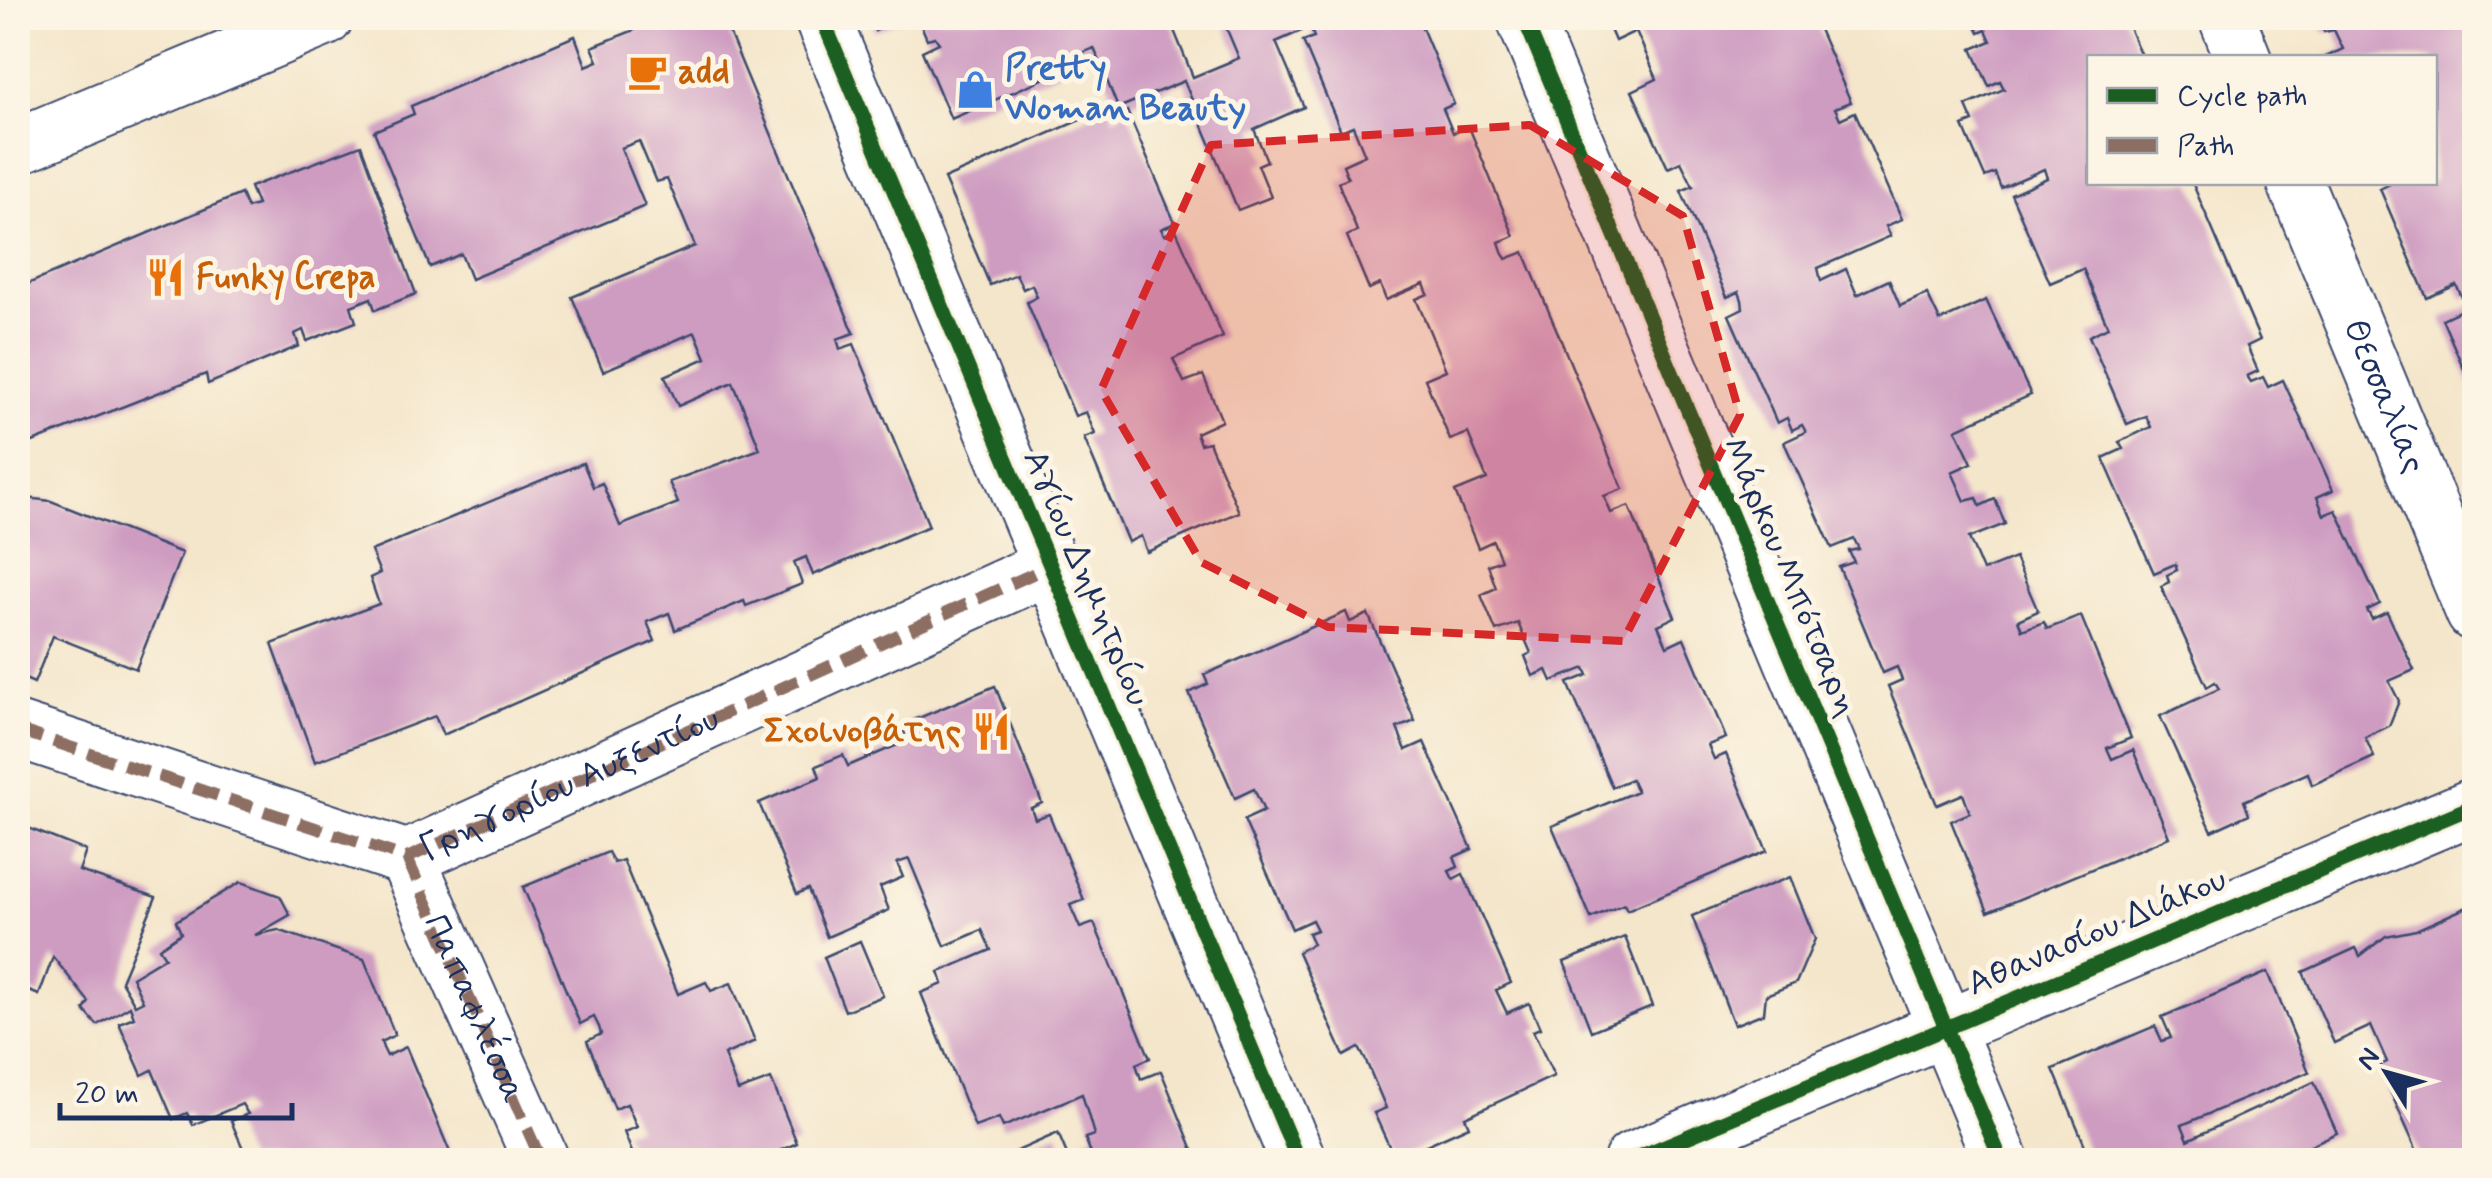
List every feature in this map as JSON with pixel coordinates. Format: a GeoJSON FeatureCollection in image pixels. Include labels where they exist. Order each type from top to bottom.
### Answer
{"type":"FeatureCollection","features":[{"type":"Feature","properties":{"kind":"street"},"geometry":{"type":"LineString","coordinates":[[18,146],[326,18]]}},
{"type":"Feature","properties":{"kind":"street","name":"Αγίου Δημητρίου"},"geometry":{"type":"LineString","coordinates":[[822,18],[1298,1160]]}},
{"type":"Feature","properties":{"kind":"street","name":"Μάρκου Μπότσαρη"},"geometry":{"type":"LineString","coordinates":[[1524,18],[2000,1160]]}},
{"type":"Feature","properties":{"kind":"street"},"geometry":{"type":"LineString","coordinates":[[2226,18],[2242,55]]}},
{"type":"Feature","properties":{"kind":"street","name":"Θεσσαλίας"},"geometry":{"type":"LineString","coordinates":[[2296,185],[2474,613]]}},
{"type":"Feature","properties":{"kind":"street","name":"Γρηγορίου Αυξεντίου"},"geometry":{"type":"LineString","coordinates":[[18,730],[407,858],[1048,567]]}},
{"type":"Feature","properties":{"kind":"street","name":"Αθανασίου Διάκου"},"geometry":{"type":"LineString","coordinates":[[1632,1160],[2474,806]]}},
{"type":"Feature","properties":{"kind":"street","name":"Παπαφλέσσα"},"geometry":{"type":"LineString","coordinates":[[407,858],[540,1160]]}},
{"type":"Feature","properties":{"kind":"highlighted area"},"geometry":{"type":"Polygon","coordinates":[[[1530,125],[1683,216],[1740,415],[1623,641],[1328,627],[1201,562],[1101,390],[1211,145],[1530,125]]]}},
{"type":"Feature","properties":{"kind":"building"},"geometry":{"type":"Polygon","coordinates":[[[664,18],[723,18],[854,333],[837,339],[840,349],[854,344],[929,526],[813,575],[806,557],[794,562],[802,584],[746,606],[744,601],[675,630],[669,613],[647,622],[655,641],[443,735],[435,716],[315,762],[272,644],[379,604],[370,578],[380,573],[371,551],[583,463],[593,487],[602,483],[620,526],[678,503],[669,482],[760,449],[733,382],[678,406],[665,376],[706,358],[695,332],[603,371],[572,297],[695,246],[667,179],[656,182],[639,141],[621,148],[645,206],[471,279],[461,254],[430,267],[374,131],[414,114],[411,106],[575,36],[586,66],[598,61],[592,47],[664,18]]]}},
{"type":"Feature","properties":{"kind":"building"},"geometry":{"type":"Polygon","coordinates":[[[870,18],[906,18],[875,31],[870,18]]]}},
{"type":"Feature","properties":{"kind":"building"},"geometry":{"type":"Polygon","coordinates":[[[918,18],[1169,18],[1193,77],[1239,58],[1222,18],[1418,18],[1454,104],[1443,109],[1453,133],[1469,127],[1514,236],[1499,242],[1502,251],[1506,259],[1524,252],[1623,489],[1604,496],[1611,513],[1629,506],[1675,617],[1658,625],[1667,646],[1684,638],[1726,738],[1708,745],[1714,759],[1726,754],[1767,851],[1627,910],[1624,904],[1591,918],[1552,826],[1637,791],[1631,779],[1612,787],[1568,683],[1588,675],[1585,668],[1552,681],[1547,670],[1533,676],[1525,656],[1531,653],[1518,623],[1496,631],[1481,595],[1496,588],[1488,565],[1501,560],[1493,541],[1478,548],[1455,492],[1487,479],[1468,433],[1450,440],[1425,379],[1446,370],[1416,299],[1428,294],[1424,284],[1386,300],[1380,284],[1369,289],[1347,236],[1357,231],[1338,182],[1348,178],[1343,165],[1365,155],[1353,126],[1341,131],[1303,41],[1314,37],[1310,27],[1276,42],[1304,107],[1254,129],[1267,161],[1258,165],[1271,197],[1238,210],[1184,81],[1118,108],[1094,48],[1072,57],[1075,65],[951,119],[922,51],[939,43],[935,37],[927,39],[918,18]]]}},
{"type":"Feature","properties":{"kind":"building"},"geometry":{"type":"Polygon","coordinates":[[[1605,18],[1814,18],[1851,102],[1835,108],[1840,119],[1855,112],[1902,219],[1886,226],[1891,236],[1818,268],[1821,281],[1846,269],[1857,295],[1889,280],[1900,306],[1927,294],[1940,321],[1986,300],[2031,395],[1956,429],[1972,463],[1952,472],[1965,501],[1977,498],[1980,506],[1995,499],[2005,524],[1969,538],[1983,571],[2015,558],[2038,611],[2018,620],[2022,630],[2044,622],[2047,629],[2081,616],[2131,738],[2107,748],[2112,759],[2133,750],[2169,837],[1988,912],[1951,821],[1970,813],[1963,794],[1937,805],[1888,686],[1902,680],[1897,667],[1883,673],[1839,567],[1854,562],[1849,551],[1859,549],[1854,539],[1832,548],[1784,442],[1806,432],[1802,425],[1792,430],[1787,418],[1777,423],[1729,315],[1743,308],[1739,292],[1727,297],[1681,191],[1693,186],[1681,162],[1668,168],[1632,91],[1657,79],[1636,31],[1615,41],[1605,18]]]}},
{"type":"Feature","properties":{"kind":"building"},"geometry":{"type":"Polygon","coordinates":[[[1972,18],[2125,18],[2141,55],[2087,55],[2087,185],[2193,185],[2260,340],[2247,346],[2258,371],[2247,376],[2251,382],[2263,377],[2268,387],[2283,380],[2333,490],[2317,497],[2324,515],[2336,510],[2380,604],[2367,610],[2372,619],[2387,612],[2414,670],[2389,681],[2399,701],[2389,726],[2365,737],[2374,757],[2312,785],[2308,773],[2244,801],[2249,814],[2212,831],[2160,716],[2219,689],[2215,682],[2207,687],[2161,586],[2169,582],[2167,575],[2177,570],[2175,564],[2154,573],[2103,458],[2123,449],[2119,442],[2151,427],[2146,416],[2127,424],[2089,336],[2108,327],[2083,269],[2050,283],[2011,194],[2047,178],[2044,169],[2001,188],[1995,173],[1985,177],[1963,126],[1973,122],[1966,106],[2004,89],[2000,81],[1989,86],[1972,49],[1991,41],[1986,30],[1979,33],[1972,18]]]}},
{"type":"Feature","properties":{"kind":"building"},"geometry":{"type":"Polygon","coordinates":[[[2318,18],[2474,18],[2474,294],[2463,299],[2456,285],[2427,298],[2380,189],[2388,185],[2437,185],[2437,55],[2330,55],[2343,49],[2334,30],[2324,32],[2318,18]]]}},
{"type":"Feature","properties":{"kind":"building"},"geometry":{"type":"Polygon","coordinates":[[[1110,107],[1114,118],[1127,111],[1175,223],[1161,229],[1164,235],[1176,230],[1223,337],[1173,359],[1184,382],[1203,375],[1222,421],[1196,433],[1200,444],[1209,442],[1239,512],[1147,552],[1141,536],[1128,542],[1084,438],[1095,434],[1086,412],[1075,416],[1027,302],[1037,297],[1032,285],[1023,289],[1016,274],[990,285],[944,179],[1110,107]]]}},
{"type":"Feature","properties":{"kind":"building"},"geometry":{"type":"Polygon","coordinates":[[[361,145],[416,294],[375,310],[371,298],[351,306],[356,322],[307,341],[303,330],[295,334],[299,346],[208,384],[206,374],[30,443],[26,429],[18,432],[18,288],[241,194],[247,208],[257,205],[250,187],[361,145]]]}},
{"type":"Feature","properties":{"kind":"building"},"geometry":{"type":"Polygon","coordinates":[[[2474,304],[2474,392],[2442,319],[2474,304]]]}},
{"type":"Feature","properties":{"kind":"building"},"geometry":{"type":"Polygon","coordinates":[[[18,497],[51,501],[182,553],[136,669],[53,636],[34,683],[18,676],[18,497]]]}},
{"type":"Feature","properties":{"kind":"building"},"geometry":{"type":"Polygon","coordinates":[[[1346,612],[1350,622],[1368,614],[1415,721],[1397,728],[1406,750],[1424,742],[1472,849],[1454,857],[1458,867],[1449,871],[1453,879],[1463,874],[1511,983],[1496,990],[1507,1013],[1529,1003],[1540,1028],[1533,1031],[1554,1076],[1465,1117],[1469,1126],[1395,1159],[1374,1113],[1386,1108],[1366,1061],[1359,1048],[1344,1056],[1298,952],[1313,944],[1308,933],[1317,930],[1312,920],[1292,929],[1244,820],[1264,811],[1254,789],[1235,798],[1189,693],[1208,684],[1204,675],[1346,612]]]}},
{"type":"Feature","properties":{"kind":"building"},"geometry":{"type":"Polygon","coordinates":[[[995,686],[1042,803],[1031,808],[1035,819],[1049,814],[1084,900],[1070,905],[1080,928],[1094,923],[1150,1058],[1136,1064],[1141,1079],[1161,1071],[1197,1160],[1082,1160],[1092,1156],[1085,1138],[1094,1135],[1082,1094],[1003,1127],[999,1118],[975,1127],[921,993],[943,984],[939,972],[991,950],[982,930],[945,946],[909,859],[897,863],[903,877],[880,887],[889,910],[827,937],[808,889],[797,894],[759,803],[820,777],[816,766],[843,755],[848,766],[907,741],[902,725],[995,686]]]}},
{"type":"Feature","properties":{"kind":"building"},"geometry":{"type":"Polygon","coordinates":[[[18,824],[86,851],[79,871],[156,897],[121,981],[135,1005],[143,1001],[132,977],[165,957],[159,948],[181,933],[176,921],[241,882],[280,896],[290,915],[255,935],[278,930],[364,959],[395,1035],[381,1042],[383,1048],[387,1056],[406,1047],[452,1157],[248,1160],[231,1121],[248,1114],[242,1104],[193,1125],[187,1113],[173,1119],[152,1070],[142,1075],[119,1023],[134,1017],[130,1006],[97,1025],[84,1010],[89,1002],[53,957],[39,995],[29,991],[22,1009],[18,1007],[18,824]]]}},
{"type":"Feature","properties":{"kind":"building"},"geometry":{"type":"Polygon","coordinates":[[[608,852],[614,863],[623,860],[678,994],[706,982],[711,991],[731,983],[755,1041],[724,1055],[738,1091],[771,1079],[797,1143],[777,1152],[778,1157],[635,1160],[624,1132],[637,1127],[627,1104],[615,1109],[587,1041],[601,1034],[599,1027],[594,1017],[580,1024],[523,887],[608,852]]]}},
{"type":"Feature","properties":{"kind":"building"},"geometry":{"type":"Polygon","coordinates":[[[1790,877],[1815,939],[1796,983],[1766,995],[1764,1013],[1734,1025],[1692,916],[1790,877]]]}},
{"type":"Feature","properties":{"kind":"building"},"geometry":{"type":"Polygon","coordinates":[[[2474,904],[2474,1160],[2421,1160],[2379,1066],[2387,1062],[2371,1026],[2334,1043],[2303,972],[2356,948],[2360,956],[2386,936],[2416,930],[2474,904]]]}},
{"type":"Feature","properties":{"kind":"building"},"geometry":{"type":"Polygon","coordinates":[[[1625,937],[1652,1006],[1591,1031],[1564,962],[1625,937]]]}},
{"type":"Feature","properties":{"kind":"building"},"geometry":{"type":"Polygon","coordinates":[[[860,941],[883,996],[845,1011],[824,957],[860,941]]]}},
{"type":"Feature","properties":{"kind":"building"},"geometry":{"type":"Polygon","coordinates":[[[2268,972],[2309,1072],[2182,1125],[2188,1140],[2314,1082],[2337,1133],[2289,1155],[2291,1160],[2091,1160],[2053,1069],[2155,1026],[2162,1041],[2171,1038],[2162,1017],[2268,972]]]}},
{"type":"Feature","properties":{"kind":"building"},"geometry":{"type":"Polygon","coordinates":[[[1058,1133],[1069,1159],[1078,1155],[1081,1160],[1013,1160],[1010,1154],[1058,1133]]]}},
{"type":"Feature","properties":{"kind":"marked path"},"geometry":{"type":"LineString","coordinates":[[18,730],[407,858],[1048,567]]}},
{"type":"Feature","properties":{"kind":"marked path"},"geometry":{"type":"LineString","coordinates":[[407,858],[541,1160]]}},
{"type":"Feature","properties":{"kind":"cycle path"},"geometry":{"type":"LineString","coordinates":[[822,18],[1298,1160]]}},
{"type":"Feature","properties":{"kind":"cycle path"},"geometry":{"type":"LineString","coordinates":[[1524,18],[2001,1160]]}},
{"type":"Feature","properties":{"kind":"cycle path"},"geometry":{"type":"LineString","coordinates":[[1632,1160],[2474,806]]}},
{"type":"Feature","properties":{"kind":"place","name":"add"},"geometry":{"type":"Point","coordinates":[648,72]}},
{"type":"Feature","properties":{"kind":"place","name":"Pretty Woman Beauty"},"geometry":{"type":"Point","coordinates":[975,89]}},
{"type":"Feature","properties":{"kind":"place","name":"Funky Crepa"},"geometry":{"type":"Point","coordinates":[166,278]}},
{"type":"Feature","properties":{"kind":"place","name":"Σχοινοβάτης"},"geometry":{"type":"Point","coordinates":[991,732]}}]}
